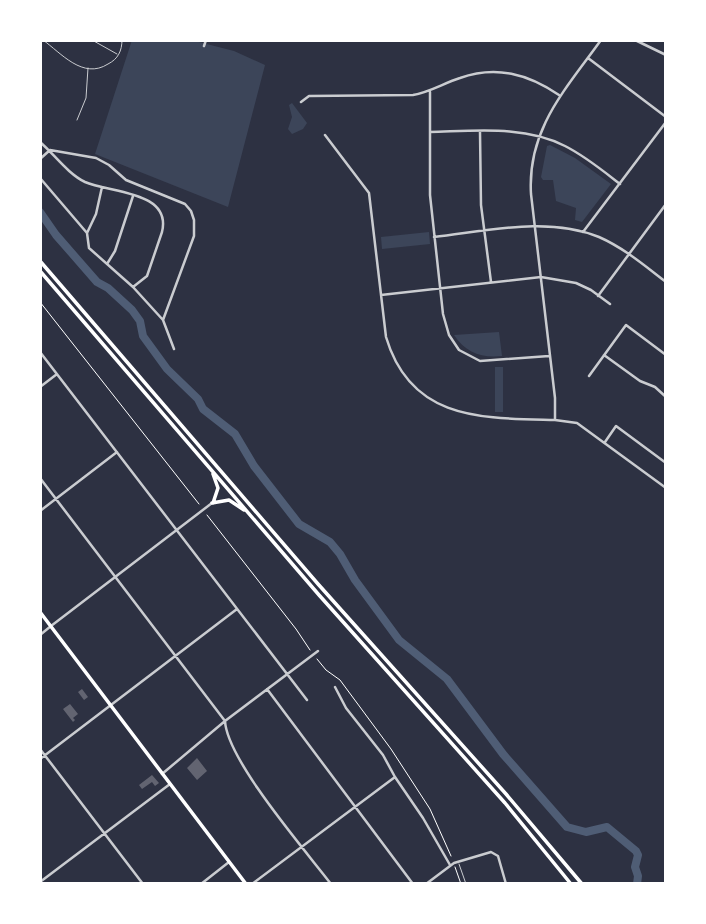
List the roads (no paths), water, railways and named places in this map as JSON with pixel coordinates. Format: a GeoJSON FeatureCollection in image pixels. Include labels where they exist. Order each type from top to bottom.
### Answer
{"type":"FeatureCollection","features":[{"type":"Feature","properties":{"kind":"main road"},"geometry":{"type":"LineString","coordinates":[[40,261],[318,584],[506,794],[582,884]]}},
{"type":"Feature","properties":{"kind":"main road"},"geometry":{"type":"LineString","coordinates":[[40,271],[505,803],[571,884]]}},
{"type":"Feature","properties":{"kind":"main road"},"geometry":{"type":"LineString","coordinates":[[200,456],[218,484],[218,491],[212,503]]}},
{"type":"Feature","properties":{"kind":"main road"},"geometry":{"type":"LineString","coordinates":[[212,503],[233,501],[261,526]]}},
{"type":"Feature","properties":{"kind":"main road"},"geometry":{"type":"LineString","coordinates":[[40,612],[246,884]]}},
{"type":"Feature","properties":{"kind":"street"},"geometry":{"type":"LineString","coordinates":[[204,46],[206,40]]}},
{"type":"Feature","properties":{"kind":"street"},"geometry":{"type":"LineString","coordinates":[[555,420],[555,398],[531,179],[539,136],[551,108],[601,40]]}},
{"type":"Feature","properties":{"kind":"street"},"geometry":{"type":"LineString","coordinates":[[635,40],[666,55]]}},
{"type":"Feature","properties":{"kind":"street"},"geometry":{"type":"LineString","coordinates":[[583,232],[666,119],[588,58]]}},
{"type":"Feature","properties":{"kind":"street"},"geometry":{"type":"LineString","coordinates":[[301,102],[309,96],[394,97],[430,92],[457,78],[494,71],[532,79],[560,96]]}},
{"type":"Feature","properties":{"kind":"street"},"geometry":{"type":"LineString","coordinates":[[430,92],[430,195],[444,321],[449,335],[459,350],[470,358],[485,362],[550,356]]}},
{"type":"Feature","properties":{"kind":"street"},"geometry":{"type":"LineString","coordinates":[[480,131],[480,183],[491,282]]}},
{"type":"Feature","properties":{"kind":"street"},"geometry":{"type":"LineString","coordinates":[[430,132],[512,132],[539,136],[575,151],[620,184]]}},
{"type":"Feature","properties":{"kind":"street"},"geometry":{"type":"LineString","coordinates":[[325,135],[369,194],[386,337],[403,376],[438,406],[461,414],[577,423],[666,488]]}},
{"type":"Feature","properties":{"kind":"street"},"geometry":{"type":"LineString","coordinates":[[40,142],[84,181],[150,201],[157,206],[163,227],[147,276],[133,287]]}},
{"type":"Feature","properties":{"kind":"street"},"geometry":{"type":"LineString","coordinates":[[40,159],[50,150]]}},
{"type":"Feature","properties":{"kind":"street"},"geometry":{"type":"LineString","coordinates":[[50,150],[96,158],[126,180],[177,200],[191,211],[194,236],[163,320]]}},
{"type":"Feature","properties":{"kind":"street"},"geometry":{"type":"LineString","coordinates":[[40,178],[87,233],[89,248],[133,287],[163,320],[174,349]]}},
{"type":"Feature","properties":{"kind":"street"},"geometry":{"type":"LineString","coordinates":[[87,233],[96,214],[102,187]]}},
{"type":"Feature","properties":{"kind":"street"},"geometry":{"type":"LineString","coordinates":[[107,264],[115,251],[133,196]]}},
{"type":"Feature","properties":{"kind":"street"},"geometry":{"type":"LineString","coordinates":[[598,296],[666,204]]}},
{"type":"Feature","properties":{"kind":"street"},"geometry":{"type":"LineString","coordinates":[[435,237],[535,226],[583,232],[629,254],[666,282]]}},
{"type":"Feature","properties":{"kind":"street"},"geometry":{"type":"LineString","coordinates":[[381,295],[541,277],[584,286],[610,304]]}},
{"type":"Feature","properties":{"kind":"street"},"geometry":{"type":"LineString","coordinates":[[589,376],[626,325],[666,355]]}},
{"type":"Feature","properties":{"kind":"street"},"geometry":{"type":"LineString","coordinates":[[40,352],[307,701]]}},
{"type":"Feature","properties":{"kind":"street"},"geometry":{"type":"LineString","coordinates":[[604,355],[640,381],[655,387],[666,397]]}},
{"type":"Feature","properties":{"kind":"street"},"geometry":{"type":"LineString","coordinates":[[40,387],[57,374]]}},
{"type":"Feature","properties":{"kind":"street"},"geometry":{"type":"LineString","coordinates":[[605,442],[617,426],[666,463]]}},
{"type":"Feature","properties":{"kind":"street"},"geometry":{"type":"LineString","coordinates":[[40,511],[117,452]]}},
{"type":"Feature","properties":{"kind":"street"},"geometry":{"type":"LineString","coordinates":[[40,478],[225,721],[225,729],[240,763],[331,884]]}},
{"type":"Feature","properties":{"kind":"street"},"geometry":{"type":"LineString","coordinates":[[40,635],[212,503]]}},
{"type":"Feature","properties":{"kind":"street"},"geometry":{"type":"LineString","coordinates":[[40,759],[237,609]]}},
{"type":"Feature","properties":{"kind":"street"},"geometry":{"type":"LineString","coordinates":[[162,774],[225,721],[318,651]]}},
{"type":"Feature","properties":{"kind":"street"},"geometry":{"type":"LineString","coordinates":[[335,687],[346,708],[383,755],[450,865]]}},
{"type":"Feature","properties":{"kind":"street"},"geometry":{"type":"LineString","coordinates":[[267,689],[413,884]]}},
{"type":"Feature","properties":{"kind":"street"},"geometry":{"type":"LineString","coordinates":[[40,749],[143,884]]}},
{"type":"Feature","properties":{"kind":"street"},"geometry":{"type":"LineString","coordinates":[[252,884],[395,777]]}},
{"type":"Feature","properties":{"kind":"street"},"geometry":{"type":"LineString","coordinates":[[40,882],[170,785]]}},
{"type":"Feature","properties":{"kind":"street"},"geometry":{"type":"LineString","coordinates":[[426,884],[450,865],[491,852],[498,856],[506,884]]}},
{"type":"Feature","properties":{"kind":"street"},"geometry":{"type":"LineString","coordinates":[[201,884],[230,862]]}},
{"type":"Feature","properties":{"kind":"lane"},"geometry":{"type":"LineString","coordinates":[[43,40],[58,54],[76,65],[88,68],[104,67],[118,55],[121,40]]}},
{"type":"Feature","properties":{"kind":"lane"},"geometry":{"type":"LineString","coordinates":[[92,40],[118,55]]}},
{"type":"Feature","properties":{"kind":"lane"},"geometry":{"type":"LineString","coordinates":[[77,120],[86,98],[88,68]]}},
{"type":"Feature","properties":{"kind":"lane"},"geometry":{"type":"LineString","coordinates":[[458,862],[466,884]]}},
{"type":"Feature","properties":{"kind":"waterway"},"geometry":{"type":"LineString","coordinates":[[40,212],[56,235],[97,282],[108,288],[132,310],[140,321],[143,336],[167,369],[198,399],[203,409],[235,434],[254,466],[299,524],[330,542],[399,640],[447,679],[503,754],[567,827],[586,832],[607,827],[636,851],[637,884]]}}]}
